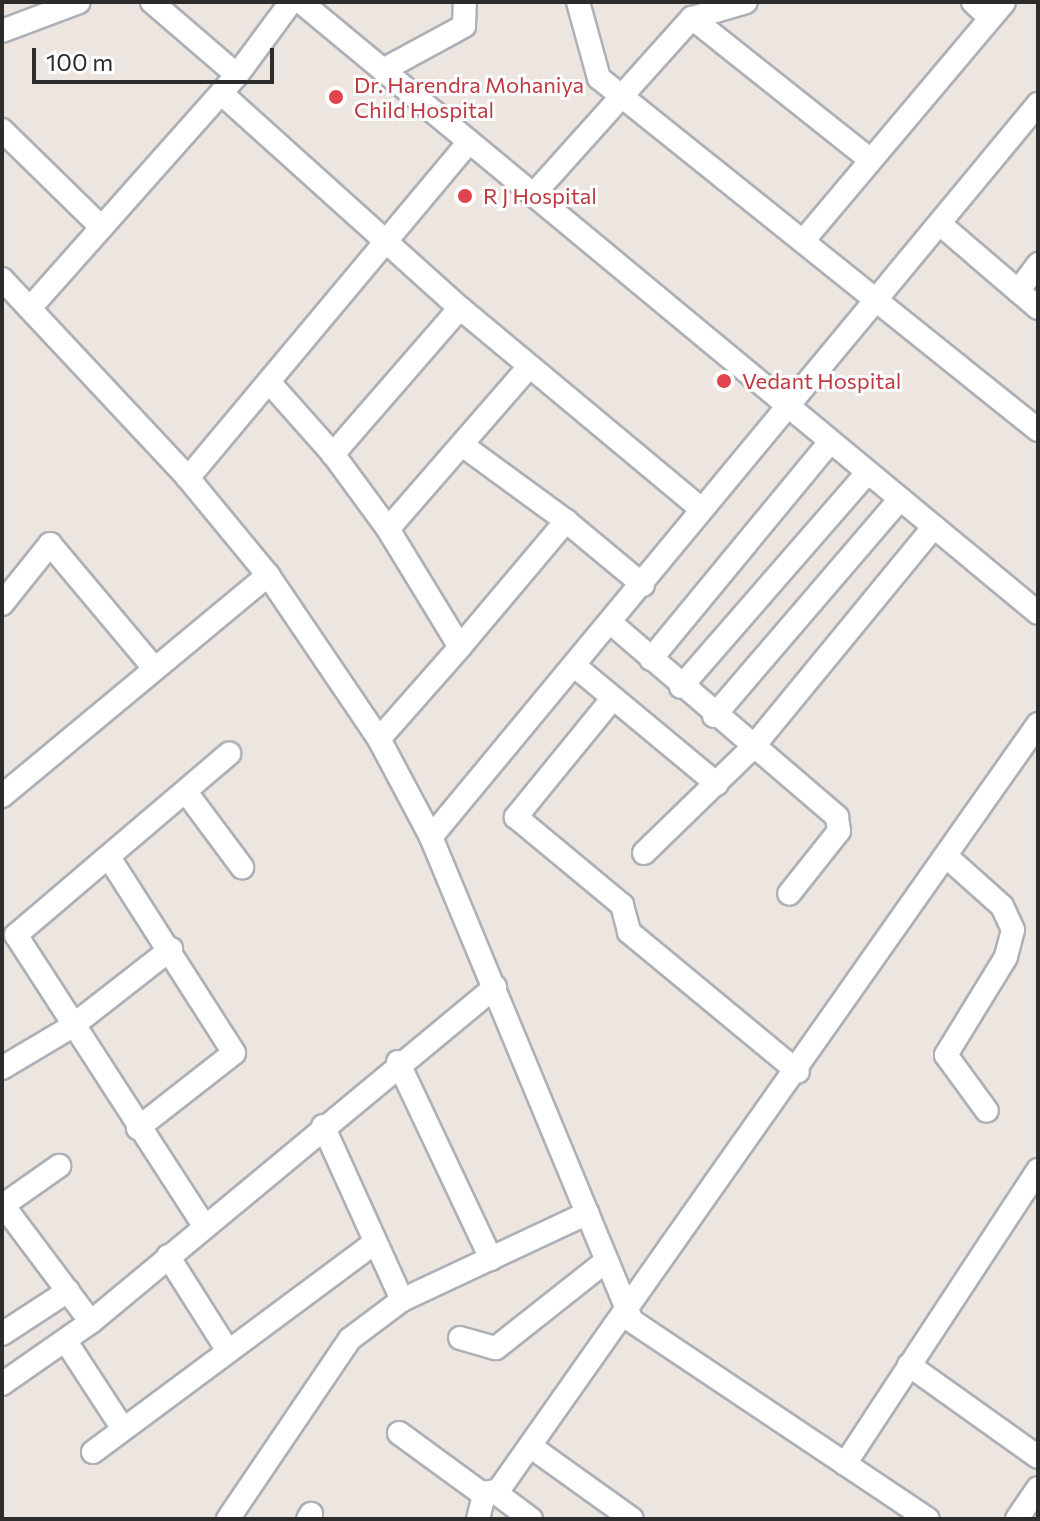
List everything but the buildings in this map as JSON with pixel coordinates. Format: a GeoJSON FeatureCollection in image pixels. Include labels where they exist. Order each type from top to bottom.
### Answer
{"type":"FeatureCollection","features":[{"type":"Feature","properties":{"kind":"street"},"geometry":{"type":"LineString","coordinates":[[2,31],[79,2]]}},
{"type":"Feature","properties":{"kind":"street"},"geometry":{"type":"LineString","coordinates":[[152,2],[237,75]]}},
{"type":"Feature","properties":{"kind":"street"},"geometry":{"type":"LineString","coordinates":[[31,307],[237,75],[291,2]]}},
{"type":"Feature","properties":{"kind":"street"},"geometry":{"type":"LineString","coordinates":[[301,2],[1038,613]]}},
{"type":"Feature","properties":{"kind":"street"},"geometry":{"type":"LineString","coordinates":[[383,70],[464,26],[465,2]]}},
{"type":"Feature","properties":{"kind":"street"},"geometry":{"type":"LineString","coordinates":[[578,2],[594,72],[1038,430]]}},
{"type":"Feature","properties":{"kind":"street"},"geometry":{"type":"LineString","coordinates":[[533,195],[623,94],[683,15],[746,2]]}},
{"type":"Feature","properties":{"kind":"street"},"geometry":{"type":"LineString","coordinates":[[803,241],[997,10],[973,2]]}},
{"type":"Feature","properties":{"kind":"street"},"geometry":{"type":"LineString","coordinates":[[683,15],[869,159]]}},
{"type":"Feature","properties":{"kind":"street"},"geometry":{"type":"LineString","coordinates":[[221,93],[528,368],[701,509]]}},
{"type":"Feature","properties":{"kind":"street"},"geometry":{"type":"LineString","coordinates":[[431,837],[576,667],[701,509],[1038,104]]}},
{"type":"Feature","properties":{"kind":"street"},"geometry":{"type":"LineString","coordinates":[[2,130],[101,227]]}},
{"type":"Feature","properties":{"kind":"street"},"geometry":{"type":"LineString","coordinates":[[188,478],[469,142]]}},
{"type":"Feature","properties":{"kind":"street"},"geometry":{"type":"LineString","coordinates":[[940,224],[1038,308]]}},
{"type":"Feature","properties":{"kind":"street"},"geometry":{"type":"LineString","coordinates":[[1018,291],[1038,264]]}},
{"type":"Feature","properties":{"kind":"street"},"geometry":{"type":"LineString","coordinates":[[2,279],[188,478],[268,575],[379,739],[431,837],[628,1312],[654,1339],[928,1519]]}},
{"type":"Feature","properties":{"kind":"street"},"geometry":{"type":"LineString","coordinates":[[333,454],[460,308]]}},
{"type":"Feature","properties":{"kind":"street"},"geometry":{"type":"LineString","coordinates":[[388,529],[465,447],[528,368]]}},
{"type":"Feature","properties":{"kind":"street"},"geometry":{"type":"LineString","coordinates":[[270,383],[333,454],[388,529],[460,647]]}},
{"type":"Feature","properties":{"kind":"street"},"geometry":{"type":"LineString","coordinates":[[651,659],[830,442]]}},
{"type":"Feature","properties":{"kind":"street"},"geometry":{"type":"LineString","coordinates":[[465,447],[566,521],[643,585]]}},
{"type":"Feature","properties":{"kind":"street"},"geometry":{"type":"LineString","coordinates":[[681,687],[867,473]]}},
{"type":"Feature","properties":{"kind":"street"},"geometry":{"type":"LineString","coordinates":[[714,716],[900,499]]}},
{"type":"Feature","properties":{"kind":"street"},"geometry":{"type":"LineString","coordinates":[[379,739],[566,521]]}},
{"type":"Feature","properties":{"kind":"street"},"geometry":{"type":"LineString","coordinates":[[644,853],[753,747],[934,527]]}},
{"type":"Feature","properties":{"kind":"street"},"geometry":{"type":"LineString","coordinates":[[2,604],[39,549],[50,544],[155,669]]}},
{"type":"Feature","properties":{"kind":"street"},"geometry":{"type":"LineString","coordinates":[[2,796],[268,575]]}},
{"type":"Feature","properties":{"kind":"street"},"geometry":{"type":"LineString","coordinates":[[611,623],[714,716],[840,821],[789,894]]}},
{"type":"Feature","properties":{"kind":"street"},"geometry":{"type":"LineString","coordinates":[[576,667],[717,784]]}},
{"type":"Feature","properties":{"kind":"street"},"geometry":{"type":"LineString","coordinates":[[613,698],[516,817],[623,907],[629,932],[798,1072]]}},
{"type":"Feature","properties":{"kind":"street"},"geometry":{"type":"LineString","coordinates":[[478,1519],[490,1494],[530,1446],[628,1312],[1038,724]]}},
{"type":"Feature","properties":{"kind":"street"},"geometry":{"type":"LineString","coordinates":[[203,1224],[71,1027],[16,935],[110,859],[229,754]]}},
{"type":"Feature","properties":{"kind":"street"},"geometry":{"type":"LineString","coordinates":[[186,792],[242,867]]}},
{"type":"Feature","properties":{"kind":"street"},"geometry":{"type":"LineString","coordinates":[[946,856],[1002,906],[1013,930],[1006,957],[946,1055],[987,1111]]}},
{"type":"Feature","properties":{"kind":"street"},"geometry":{"type":"LineString","coordinates":[[110,859],[171,949],[233,1058],[138,1128]]}},
{"type":"Feature","properties":{"kind":"street"},"geometry":{"type":"LineString","coordinates":[[2,1068],[71,1027],[171,949]]}},
{"type":"Feature","properties":{"kind":"street"},"geometry":{"type":"LineString","coordinates":[[2,1384],[67,1343],[203,1224],[398,1062],[495,987]]}},
{"type":"Feature","properties":{"kind":"street"},"geometry":{"type":"LineString","coordinates":[[398,1062],[491,1259]]}},
{"type":"Feature","properties":{"kind":"street"},"geometry":{"type":"LineString","coordinates":[[323,1126],[373,1244],[402,1300]]}},
{"type":"Feature","properties":{"kind":"street"},"geometry":{"type":"LineString","coordinates":[[59,1166],[2,1205],[91,1322]]}},
{"type":"Feature","properties":{"kind":"street"},"geometry":{"type":"LineString","coordinates":[[845,1464],[1038,1170]]}},
{"type":"Feature","properties":{"kind":"street"},"geometry":{"type":"LineString","coordinates":[[1020,1196],[1038,1210]]}},
{"type":"Feature","properties":{"kind":"street"},"geometry":{"type":"LineString","coordinates":[[228,1519],[350,1339],[402,1300],[588,1213]]}},
{"type":"Feature","properties":{"kind":"street"},"geometry":{"type":"LineString","coordinates":[[93,1452],[373,1244]]}},
{"type":"Feature","properties":{"kind":"street"},"geometry":{"type":"LineString","coordinates":[[168,1256],[228,1351]]}},
{"type":"Feature","properties":{"kind":"street"},"geometry":{"type":"LineString","coordinates":[[460,1338],[496,1348],[606,1261]]}},
{"type":"Feature","properties":{"kind":"street"},"geometry":{"type":"LineString","coordinates":[[2,1334],[68,1291]]}},
{"type":"Feature","properties":{"kind":"street"},"geometry":{"type":"LineString","coordinates":[[67,1343],[123,1429]]}},
{"type":"Feature","properties":{"kind":"street"},"geometry":{"type":"LineString","coordinates":[[909,1365],[1038,1457]]}},
{"type":"Feature","properties":{"kind":"street"},"geometry":{"type":"LineString","coordinates":[[399,1433],[531,1519]]}},
{"type":"Feature","properties":{"kind":"street"},"geometry":{"type":"LineString","coordinates":[[530,1446],[632,1519]]}},
{"type":"Feature","properties":{"kind":"street"},"geometry":{"type":"LineString","coordinates":[[1017,1519],[1038,1488]]}},
{"type":"Feature","properties":{"kind":"place","name":"Dr. Harendra Mohaniya Child Hospital"},"geometry":{"type":"Point","coordinates":[336,97]}},
{"type":"Feature","properties":{"kind":"place","name":"R J Hospital"},"geometry":{"type":"Point","coordinates":[465,196]}},
{"type":"Feature","properties":{"kind":"place","name":"Vedant Hospital"},"geometry":{"type":"Point","coordinates":[724,381]}}]}
